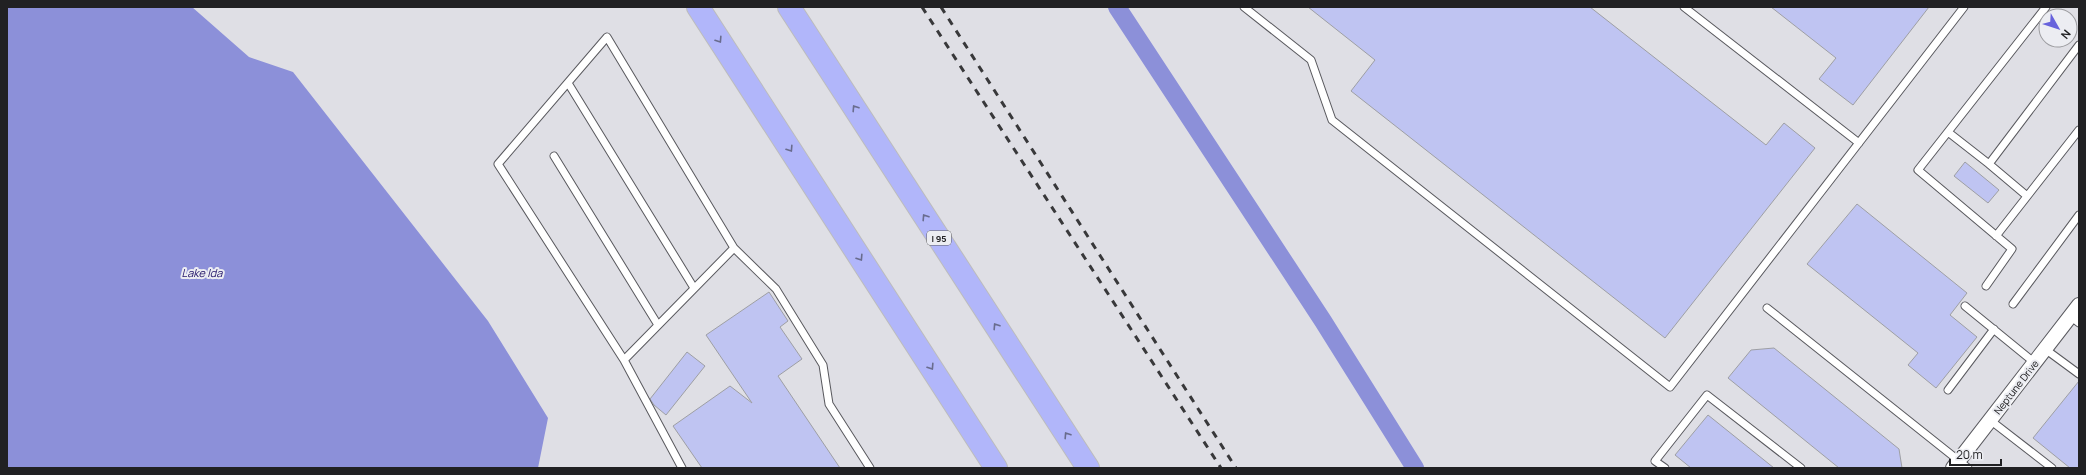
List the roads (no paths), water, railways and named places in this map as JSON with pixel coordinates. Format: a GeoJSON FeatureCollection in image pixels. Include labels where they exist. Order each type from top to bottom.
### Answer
{"type":"FeatureCollection","features":[{"type":"Feature","properties":{"kind":"highway"},"geometry":{"type":"LineString","coordinates":[[698,7],[996,468]]}},
{"type":"Feature","properties":{"kind":"highway","name":"I 95"},"geometry":{"type":"LineString","coordinates":[[789,7],[1088,468]]}},
{"type":"Feature","properties":{"kind":"street","name":"Neptune Drive"},"geometry":{"type":"LineString","coordinates":[[1960,465],[1990,420],[2045,349],[2076,315]]}},
{"type":"Feature","properties":{"kind":"lane"},"geometry":{"type":"LineString","coordinates":[[1244,7],[1311,60],[1332,120],[1670,387],[1964,7]]}},
{"type":"Feature","properties":{"kind":"lane"},"geometry":{"type":"LineString","coordinates":[[1684,7],[1859,143]]}},
{"type":"Feature","properties":{"kind":"lane"},"geometry":{"type":"LineString","coordinates":[[1986,286],[2012,249],[1918,170],[2046,7]]}},
{"type":"Feature","properties":{"kind":"lane"},"geometry":{"type":"LineString","coordinates":[[682,468],[624,360],[498,164],[607,37],[734,248],[776,289],[784,302],[822,365],[829,404],[870,468]]}},
{"type":"Feature","properties":{"kind":"lane"},"geometry":{"type":"LineString","coordinates":[[1989,164],[2079,45]]}},
{"type":"Feature","properties":{"kind":"lane"},"geometry":{"type":"LineString","coordinates":[[568,82],[694,288]]}},
{"type":"Feature","properties":{"kind":"lane"},"geometry":{"type":"LineString","coordinates":[[1996,236],[2079,130]]}},
{"type":"Feature","properties":{"kind":"lane"},"geometry":{"type":"LineString","coordinates":[[1948,132],[2027,196]]}},
{"type":"Feature","properties":{"kind":"lane"},"geometry":{"type":"LineString","coordinates":[[554,156],[658,325]]}},
{"type":"Feature","properties":{"kind":"lane"},"geometry":{"type":"LineString","coordinates":[[2013,304],[2079,215]]}},
{"type":"Feature","properties":{"kind":"lane"},"geometry":{"type":"LineString","coordinates":[[624,360],[734,248]]}},
{"type":"Feature","properties":{"kind":"lane"},"geometry":{"type":"LineString","coordinates":[[1966,306],[2035,363]]}},
{"type":"Feature","properties":{"kind":"lane"},"geometry":{"type":"LineString","coordinates":[[1767,308],[1960,465]]}},
{"type":"Feature","properties":{"kind":"lane"},"geometry":{"type":"LineString","coordinates":[[1948,390],[1994,329]]}},
{"type":"Feature","properties":{"kind":"lane"},"geometry":{"type":"LineString","coordinates":[[2045,349],[2079,374]]}},
{"type":"Feature","properties":{"kind":"lane"},"geometry":{"type":"LineString","coordinates":[[1665,468],[1655,461],[1707,395],[1801,468]]}},
{"type":"Feature","properties":{"kind":"lane"},"geometry":{"type":"LineString","coordinates":[[1990,420],[2052,468]]}},
{"type":"Feature","properties":{"kind":"water","name":"Lake Ida"},"geometry":{"type":"Polygon","coordinates":[[[7,7],[192,7],[249,57],[293,72],[488,321],[548,418],[538,468],[7,468],[7,7]]]}},
{"type":"Feature","properties":{"kind":"waterway"},"geometry":{"type":"LineString","coordinates":[[1117,7],[1323,321],[1415,468]]}},
{"type":"Feature","properties":{"kind":"railway"},"geometry":{"type":"LineString","coordinates":[[922,7],[1221,468]]}},
{"type":"Feature","properties":{"kind":"railway"},"geometry":{"type":"LineString","coordinates":[[941,7],[1236,468]]}}]}
